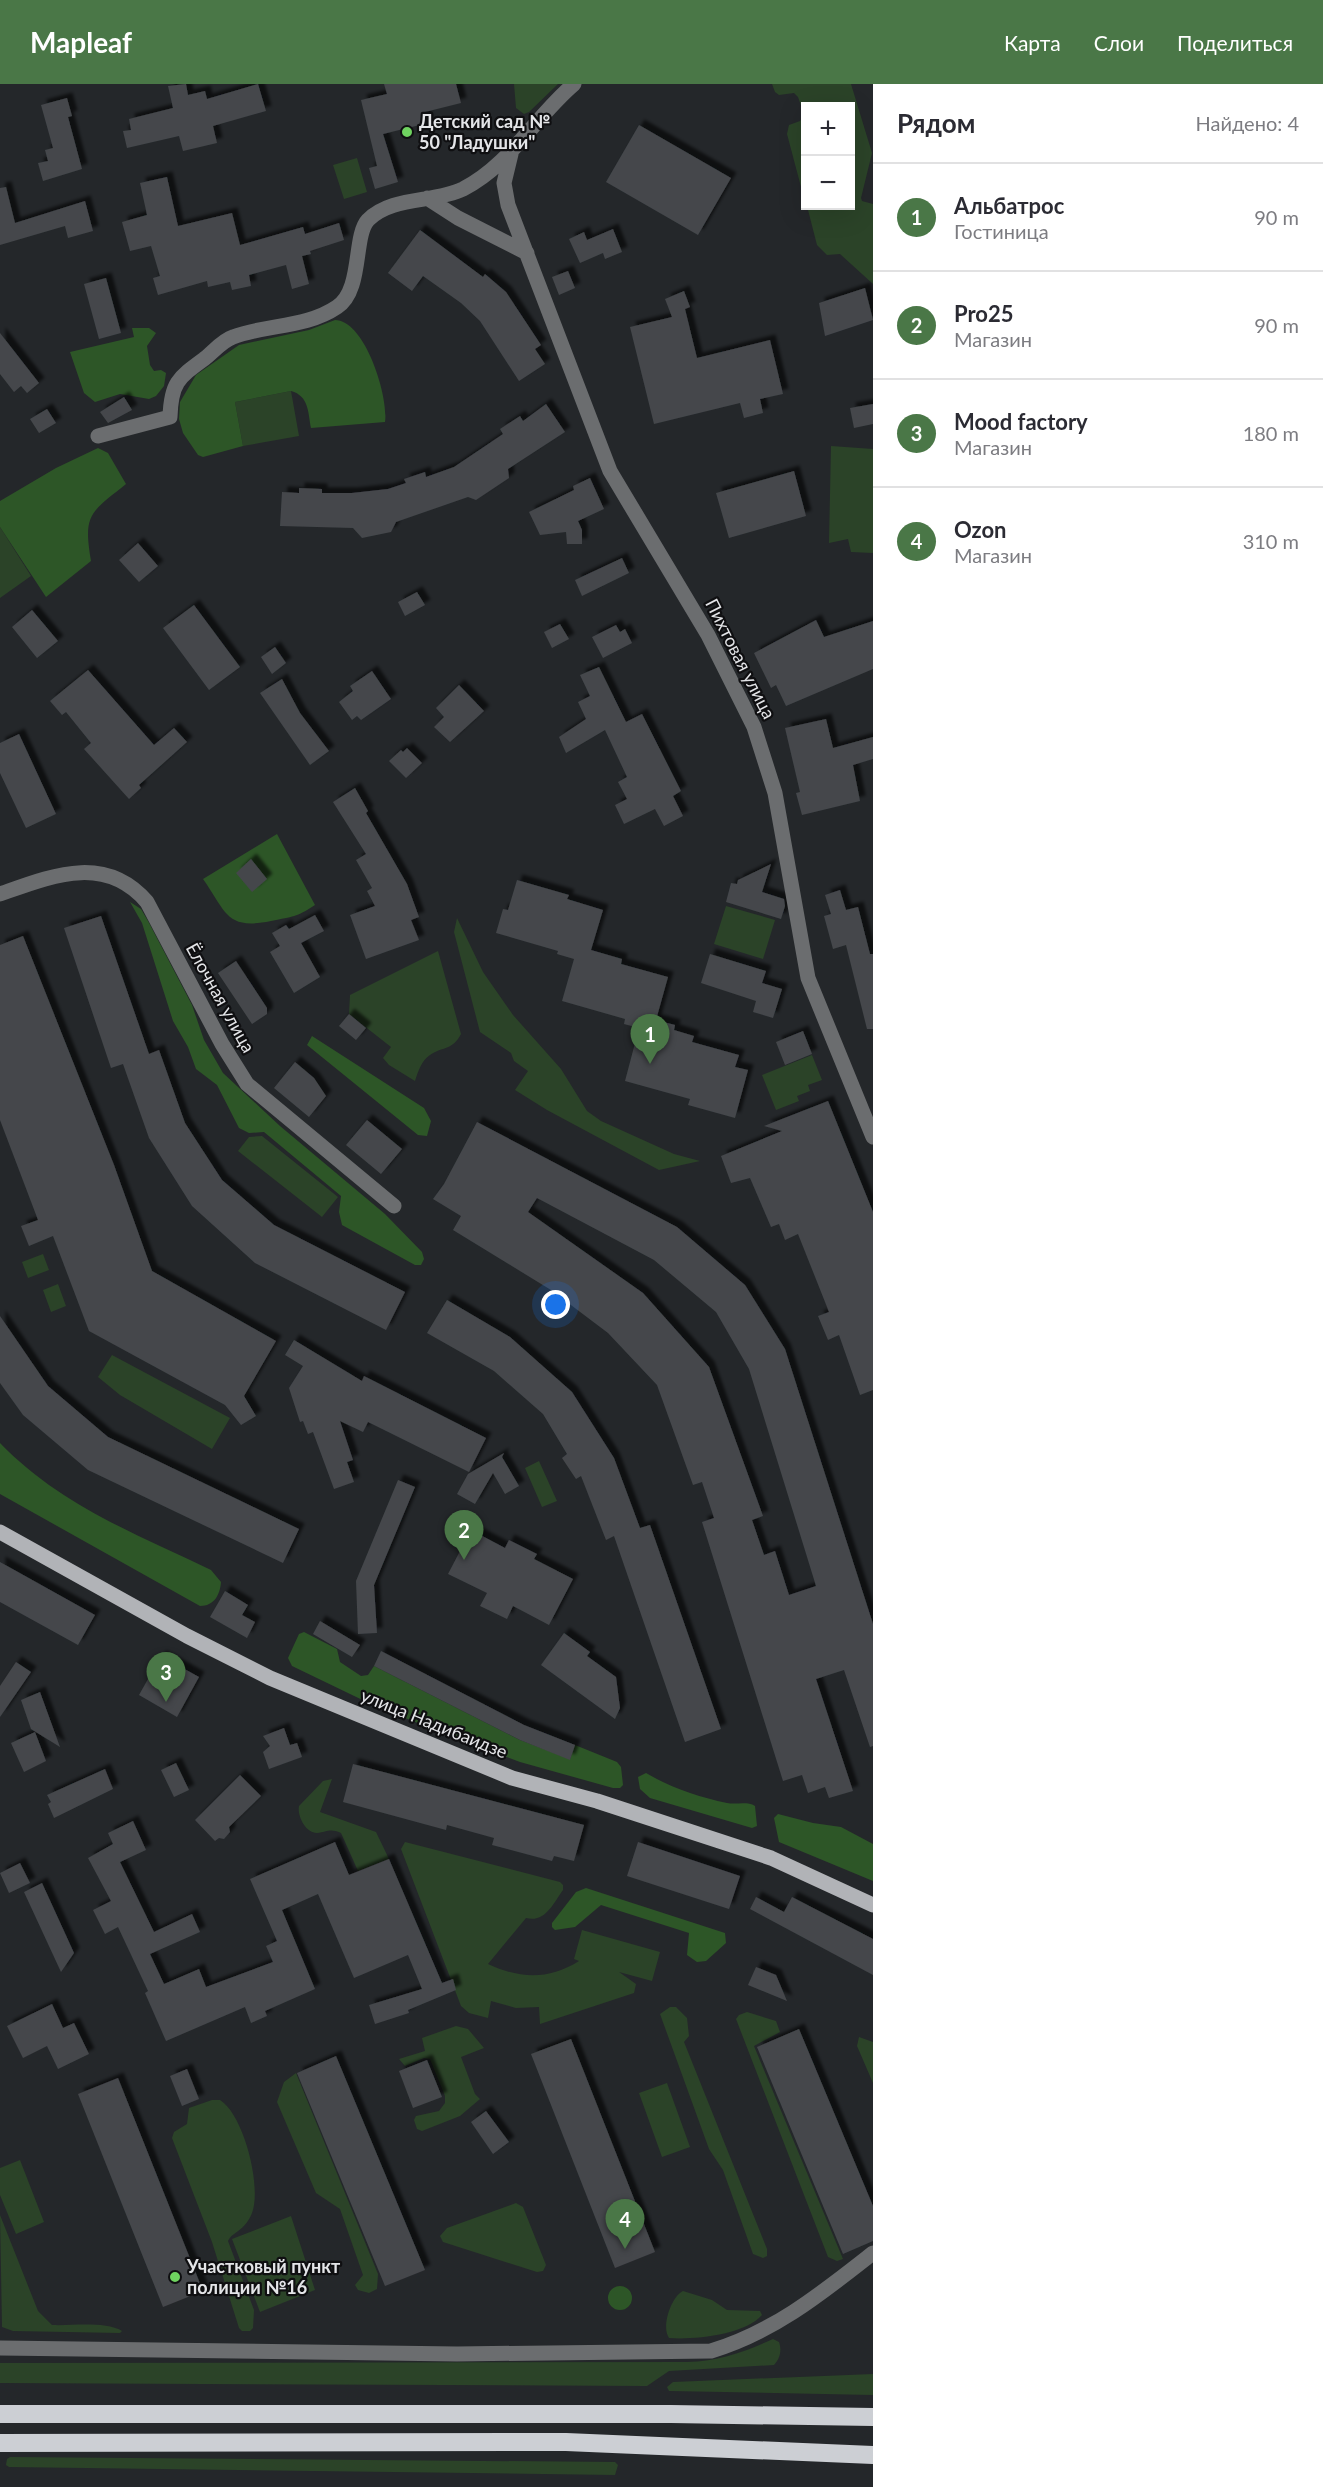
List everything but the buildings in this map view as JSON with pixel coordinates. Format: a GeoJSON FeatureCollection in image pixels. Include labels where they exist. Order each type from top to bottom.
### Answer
{"type":"FeatureCollection","features":[{"type":"Feature","properties":{"kind":"highway"},"geometry":{"type":"LineString","coordinates":[[0,2414],[873,2417]]}},
{"type":"Feature","properties":{"kind":"highway"},"geometry":{"type":"LineString","coordinates":[[0,2443],[566,2442],[873,2455]]}},
{"type":"Feature","properties":{"kind":"main road","name":"улица Надибаидзе"},"geometry":{"type":"LineString","coordinates":[[0,1532],[177,1631],[270,1678],[491,1770],[771,1858],[873,1905]]}},
{"type":"Feature","properties":{"kind":"street"},"geometry":{"type":"LineString","coordinates":[[98,436],[170,417],[173,392],[189,367],[231,337],[302,322],[340,306],[348,294],[360,258],[362,228],[367,221],[379,212],[465,188],[511,154],[537,120],[574,84]]}},
{"type":"Feature","properties":{"kind":"street","name":"Пихтовая улица"},"geometry":{"type":"LineString","coordinates":[[511,154],[504,183],[508,205],[610,471],[708,635],[750,718],[775,793],[808,978],[873,1137]]}},
{"type":"Feature","properties":{"kind":"street"},"geometry":{"type":"LineString","coordinates":[[427,198],[458,218],[527,254]]}},
{"type":"Feature","properties":{"kind":"street","name":"Ёлочная улица"},"geometry":{"type":"LineString","coordinates":[[0,894],[80,870],[105,874],[137,890],[147,902],[222,1044],[247,1084],[394,1206]]}},
{"type":"Feature","properties":{"kind":"street"},"geometry":{"type":"LineString","coordinates":[[0,2348],[457,2354],[711,2351],[741,2342],[772,2327],[873,2253]]}},
{"type":"Feature","properties":{"kind":"green space"},"geometry":{"type":"Polygon","coordinates":[[[514,84],[558,84],[529,112],[524,114],[516,108],[514,84]]]}},
{"type":"Feature","properties":{"kind":"green space"},"geometry":{"type":"Polygon","coordinates":[[[772,84],[851,84],[872,153],[861,198],[862,201],[873,204],[873,284],[840,254],[827,255],[817,245],[808,210],[855,210],[855,102],[801,102],[801,106],[794,93],[779,95],[772,84]]]}},
{"type":"Feature","properties":{"kind":"green space"},"geometry":{"type":"Polygon","coordinates":[[[801,119],[801,187],[787,134],[789,125],[801,119]]]}},
{"type":"Feature","properties":{"kind":"green space"},"geometry":{"type":"Polygon","coordinates":[[[357,158],[367,192],[344,199],[333,165],[357,158]]]}},
{"type":"Feature","properties":{"kind":"green space"},"geometry":{"type":"Polygon","coordinates":[[[335,320],[346,323],[356,332],[373,362],[383,396],[385,422],[311,428],[304,401],[297,393],[291,391],[235,402],[243,446],[203,457],[198,455],[183,433],[179,419],[180,402],[196,375],[239,345],[309,330],[335,320]]]}},
{"type":"Feature","properties":{"kind":"green space"},"geometry":{"type":"Polygon","coordinates":[[[132,328],[149,328],[156,333],[147,346],[150,365],[154,371],[161,370],[166,373],[164,386],[156,396],[149,399],[120,394],[95,402],[84,393],[70,352],[134,337],[132,328]]]}},
{"type":"Feature","properties":{"kind":"green space"},"geometry":{"type":"Polygon","coordinates":[[[291,391],[299,436],[243,446],[235,402],[291,391]]]}},
{"type":"Feature","properties":{"kind":"green space"},"geometry":{"type":"Polygon","coordinates":[[[831,446],[873,449],[873,553],[851,552],[848,539],[829,543],[831,446]]]}},
{"type":"Feature","properties":{"kind":"green space"},"geometry":{"type":"Polygon","coordinates":[[[98,448],[108,453],[126,484],[104,502],[92,516],[88,533],[91,561],[46,597],[0,527],[0,501],[56,468],[98,448]]]}},
{"type":"Feature","properties":{"kind":"green space"},"geometry":{"type":"Polygon","coordinates":[[[0,527],[31,576],[0,598],[0,527]]]}},
{"type":"Feature","properties":{"kind":"green space"},"geometry":{"type":"Polygon","coordinates":[[[277,834],[315,905],[294,916],[271,921],[245,923],[236,921],[223,910],[203,879],[277,834]]]}},
{"type":"Feature","properties":{"kind":"green space"},"geometry":{"type":"Polygon","coordinates":[[[130,902],[141,909],[148,921],[192,1005],[204,1040],[223,1073],[280,1126],[385,1214],[422,1252],[424,1259],[421,1265],[415,1265],[342,1225],[339,1212],[341,1196],[264,1132],[249,1133],[239,1128],[217,1085],[196,1069],[188,1047],[173,1021],[142,923],[130,902]]]}},
{"type":"Feature","properties":{"kind":"green space"},"geometry":{"type":"Polygon","coordinates":[[[726,906],[775,920],[763,959],[714,944],[726,906]]]}},
{"type":"Feature","properties":{"kind":"green space"},"geometry":{"type":"Polygon","coordinates":[[[457,918],[483,972],[513,1015],[561,1069],[587,1111],[601,1121],[674,1154],[700,1161],[659,1170],[547,1110],[515,1090],[528,1071],[514,1061],[511,1053],[480,1032],[454,932],[457,918]]]}},
{"type":"Feature","properties":{"kind":"green space"},"geometry":{"type":"Polygon","coordinates":[[[438,951],[461,1034],[451,1046],[435,1052],[424,1060],[415,1081],[389,1065],[383,1058],[391,1047],[349,1014],[350,995],[438,951]]]}},
{"type":"Feature","properties":{"kind":"green space"},"geometry":{"type":"Polygon","coordinates":[[[312,1036],[424,1108],[431,1121],[427,1136],[418,1135],[307,1045],[312,1036]]]}},
{"type":"Feature","properties":{"kind":"green space"},"geometry":{"type":"Polygon","coordinates":[[[812,1055],[822,1080],[808,1085],[810,1091],[797,1096],[799,1101],[776,1110],[762,1075],[812,1055]]]}},
{"type":"Feature","properties":{"kind":"green space"},"geometry":{"type":"Polygon","coordinates":[[[262,1136],[338,1197],[322,1217],[238,1151],[249,1137],[262,1136]]]}},
{"type":"Feature","properties":{"kind":"green space"},"geometry":{"type":"Polygon","coordinates":[[[43,1254],[49,1270],[28,1278],[22,1262],[43,1254]]]}},
{"type":"Feature","properties":{"kind":"green space"},"geometry":{"type":"Polygon","coordinates":[[[58,1284],[66,1306],[51,1312],[43,1290],[58,1284]]]}},
{"type":"Feature","properties":{"kind":"green space"},"geometry":{"type":"Polygon","coordinates":[[[112,1355],[230,1418],[212,1449],[120,1395],[98,1377],[112,1355]]]}},
{"type":"Feature","properties":{"kind":"green space"},"geometry":{"type":"Polygon","coordinates":[[[0,1443],[23,1465],[73,1501],[126,1530],[211,1570],[221,1582],[213,1602],[200,1606],[0,1494],[0,1443]]]}},
{"type":"Feature","properties":{"kind":"green space"},"geometry":{"type":"Polygon","coordinates":[[[539,1461],[557,1501],[542,1507],[525,1468],[539,1461]]]}},
{"type":"Feature","properties":{"kind":"green space"},"geometry":{"type":"Polygon","coordinates":[[[304,1632],[337,1649],[340,1662],[361,1676],[368,1675],[374,1666],[520,1740],[570,1759],[575,1745],[617,1762],[621,1767],[623,1785],[620,1788],[613,1788],[520,1762],[377,1707],[292,1666],[288,1658],[299,1634],[304,1632]]]}},
{"type":"Feature","properties":{"kind":"green space"},"geometry":{"type":"Polygon","coordinates":[[[646,1773],[675,1788],[696,1795],[727,1803],[755,1806],[757,1826],[752,1828],[650,1798],[640,1789],[638,1777],[646,1773]]]}},
{"type":"Feature","properties":{"kind":"green space"},"geometry":{"type":"Polygon","coordinates":[[[332,1779],[320,1812],[376,1832],[389,1859],[358,1871],[341,1833],[331,1831],[317,1833],[306,1827],[301,1818],[299,1806],[323,1781],[332,1779]]]}},
{"type":"Feature","properties":{"kind":"green space"},"geometry":{"type":"Polygon","coordinates":[[[778,1814],[841,1827],[873,1844],[873,1881],[779,1842],[774,1818],[778,1814]]]}},
{"type":"Feature","properties":{"kind":"green space"},"geometry":{"type":"Polygon","coordinates":[[[405,1842],[560,1882],[563,1885],[563,1890],[548,1911],[538,1918],[526,1918],[488,1964],[523,1975],[557,1972],[579,1961],[574,1959],[582,1930],[660,1952],[652,1981],[619,1972],[636,1984],[634,1993],[540,2024],[539,2007],[516,2008],[491,2001],[488,2018],[469,2013],[461,2006],[401,1849],[405,1842]]]}},
{"type":"Feature","properties":{"kind":"green space"},"geometry":{"type":"Polygon","coordinates":[[[586,1888],[725,1933],[726,1943],[706,1961],[697,1962],[687,1955],[689,1933],[601,1905],[575,1927],[555,1930],[552,1923],[576,1892],[586,1888]]]}},
{"type":"Feature","properties":{"kind":"green space"},"geometry":{"type":"Polygon","coordinates":[[[670,2007],[676,2007],[687,2018],[689,2036],[684,2042],[767,2249],[767,2256],[763,2258],[753,2254],[723,2170],[709,2149],[660,2014],[670,2007]]]}},
{"type":"Feature","properties":{"kind":"green space"},"geometry":{"type":"Polygon","coordinates":[[[747,2012],[776,2021],[780,2032],[754,2046],[843,2259],[837,2261],[828,2257],[736,2019],[747,2012]]]}},
{"type":"Feature","properties":{"kind":"green space"},"geometry":{"type":"Polygon","coordinates":[[[456,2026],[468,2029],[484,2048],[461,2057],[475,2094],[480,2099],[460,2116],[422,2131],[417,2129],[414,2120],[416,2116],[439,2111],[445,2103],[445,2096],[430,2059],[424,2058],[405,2066],[399,2059],[425,2051],[422,2038],[456,2026]]]}},
{"type":"Feature","properties":{"kind":"green space"},"geometry":{"type":"Polygon","coordinates":[[[859,2037],[873,2042],[873,2083],[857,2046],[859,2037]]]}},
{"type":"Feature","properties":{"kind":"green space"},"geometry":{"type":"Polygon","coordinates":[[[296,2073],[378,2274],[377,2289],[369,2293],[358,2290],[355,2285],[363,2275],[340,2209],[316,2193],[277,2102],[284,2082],[296,2073]]]}},
{"type":"Feature","properties":{"kind":"green space"},"geometry":{"type":"Polygon","coordinates":[[[667,2083],[690,2147],[662,2157],[639,2093],[667,2083]]]}},
{"type":"Feature","properties":{"kind":"green space"},"geometry":{"type":"Polygon","coordinates":[[[212,2100],[220,2100],[237,2120],[253,2170],[255,2186],[252,2213],[246,2224],[228,2241],[254,2310],[253,2328],[250,2331],[242,2331],[239,2328],[212,2242],[172,2138],[174,2132],[187,2124],[189,2108],[212,2100]]]}},
{"type":"Feature","properties":{"kind":"green space"},"geometry":{"type":"Polygon","coordinates":[[[20,2160],[44,2222],[16,2234],[0,2195],[0,2168],[20,2160]]]}},
{"type":"Feature","properties":{"kind":"green space"},"geometry":{"type":"Polygon","coordinates":[[[516,2203],[523,2207],[546,2265],[543,2271],[537,2272],[443,2242],[440,2236],[447,2228],[516,2203]]]}},
{"type":"Feature","properties":{"kind":"green space"},"geometry":{"type":"Polygon","coordinates":[[[0,2215],[38,2311],[52,2325],[98,2325],[122,2331],[120,2333],[13,2331],[2,2327],[0,2215]]]}},
{"type":"Feature","properties":{"kind":"green space"},"geometry":{"type":"Polygon","coordinates":[[[291,2216],[315,2290],[260,2312],[232,2239],[291,2216]]]}},
{"type":"Feature","properties":{"kind":"green space"},"geometry":{"type":"Polygon","coordinates":[[[615,2286],[625,2286],[632,2293],[632,2303],[625,2310],[615,2310],[608,2303],[608,2293],[615,2286]]]}},
{"type":"Feature","properties":{"kind":"green space"},"geometry":{"type":"Polygon","coordinates":[[[683,2291],[712,2300],[727,2310],[760,2311],[762,2315],[754,2322],[731,2332],[704,2337],[669,2338],[666,2327],[668,2313],[675,2299],[683,2291]]]}},
{"type":"Feature","properties":{"kind":"green space"},"geometry":{"type":"Polygon","coordinates":[[[773,2339],[779,2342],[780,2348],[779,2357],[774,2365],[669,2371],[647,2386],[0,2383],[0,2363],[687,2362],[732,2355],[773,2339]]]}},
{"type":"Feature","properties":{"kind":"green space"},"geometry":{"type":"Polygon","coordinates":[[[873,2374],[873,2395],[669,2391],[667,2387],[673,2382],[873,2374]]]}},
{"type":"Feature","properties":{"kind":"green space"},"geometry":{"type":"Polygon","coordinates":[[[10,2457],[615,2462],[618,2465],[615,2475],[9,2467],[6,2465],[10,2457]]]}},
{"type":"Feature","properties":{"kind":"place","name":"Детский сад № 50 \"Ладушки\""},"geometry":{"type":"Point","coordinates":[407,132]}},
{"type":"Feature","properties":{"kind":"place","name":"Альбатрос"},"geometry":{"type":"Point","coordinates":[650,1064]}},
{"type":"Feature","properties":{"kind":"place","name":"Pro25"},"geometry":{"type":"Point","coordinates":[464,1560]}},
{"type":"Feature","properties":{"kind":"place","name":"Mood factory"},"geometry":{"type":"Point","coordinates":[166,1702]}},
{"type":"Feature","properties":{"kind":"place","name":"Ozon"},"geometry":{"type":"Point","coordinates":[625,2249]}},
{"type":"Feature","properties":{"kind":"place","name":"Участковый пункт полиции №16"},"geometry":{"type":"Point","coordinates":[175,2277]}}]}
